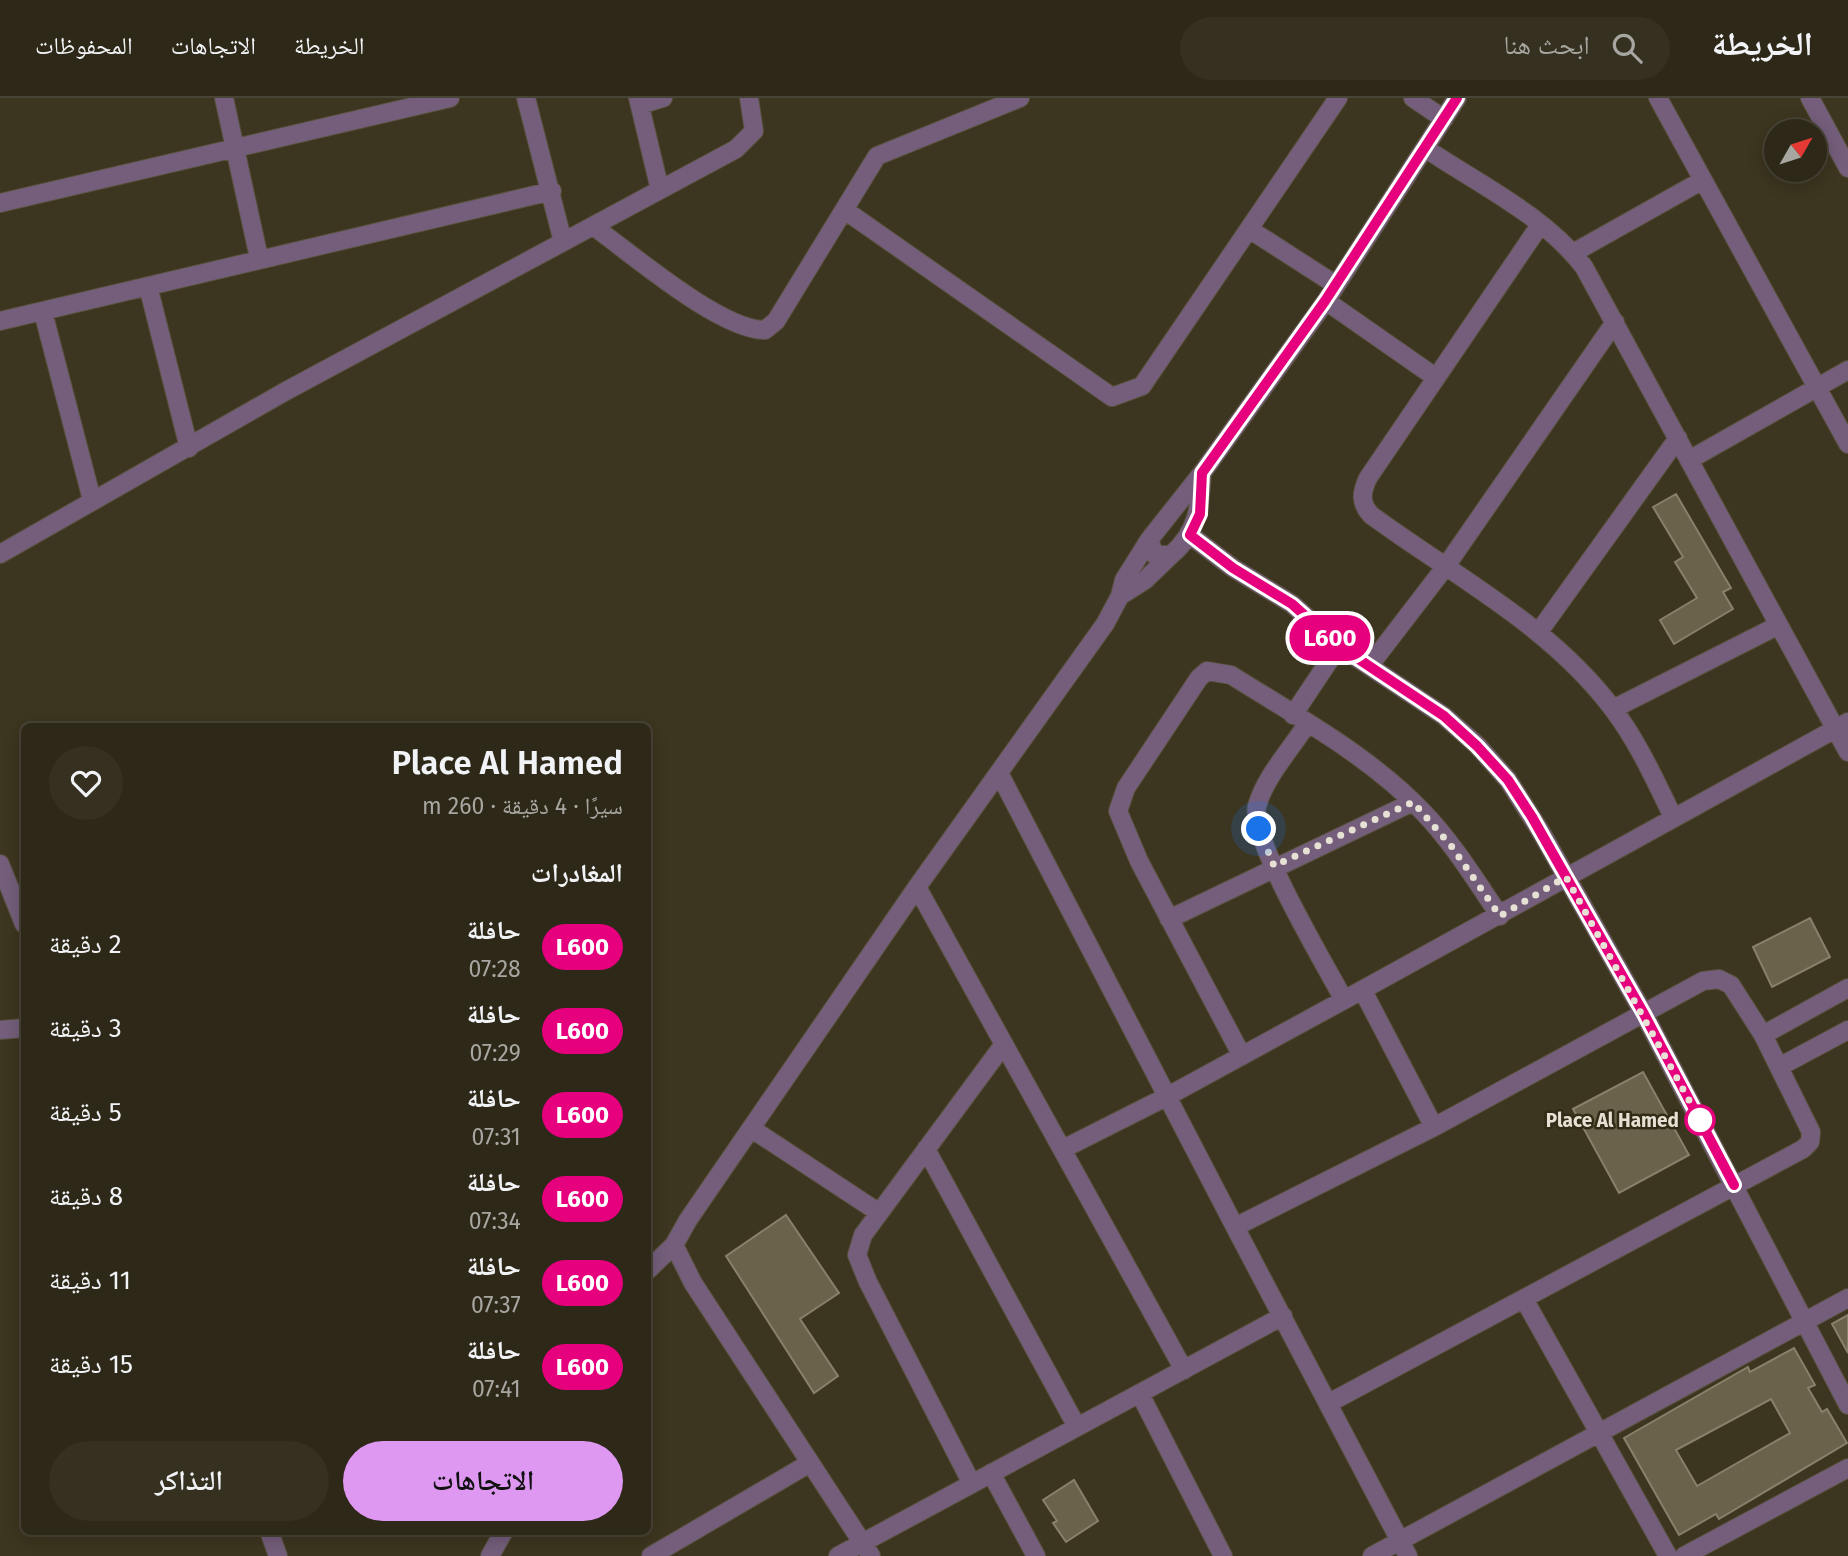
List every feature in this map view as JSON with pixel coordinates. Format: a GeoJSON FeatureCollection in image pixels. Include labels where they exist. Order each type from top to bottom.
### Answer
{"type":"FeatureCollection","features":[{"type":"Feature","properties":{"kind":"street"},"geometry":{"type":"LineString","coordinates":[[224,98],[259,258]]}},
{"type":"Feature","properties":{"kind":"street"},"geometry":{"type":"LineString","coordinates":[[0,203],[450,98]]}},
{"type":"Feature","properties":{"kind":"street"},"geometry":{"type":"LineString","coordinates":[[526,98],[563,242]]}},
{"type":"Feature","properties":{"kind":"street"},"geometry":{"type":"LineString","coordinates":[[660,190],[639,102],[663,98]]}},
{"type":"Feature","properties":{"kind":"street"},"geometry":{"type":"LineString","coordinates":[[0,554],[286,391],[747,141],[754,127],[749,98]]}},
{"type":"Feature","properties":{"kind":"street"},"geometry":{"type":"LineString","coordinates":[[593,226],[724,319],[754,330],[765,330],[776,321],[846,211],[877,156],[1020,98]]}},
{"type":"Feature","properties":{"kind":"street"},"geometry":{"type":"LineString","coordinates":[[846,211],[1112,397],[1142,386],[1338,98]]}},
{"type":"Feature","properties":{"kind":"street"},"geometry":{"type":"LineString","coordinates":[[1413,98],[1444,119]]}},
{"type":"Feature","properties":{"kind":"street"},"geometry":{"type":"LineString","coordinates":[[651,1266],[674,1245],[688,1220],[917,887],[1098,634],[1120,596],[1124,580],[1149,540],[1177,501],[1202,473],[1325,301],[1457,98]]}},
{"type":"Feature","properties":{"kind":"street"},"geometry":{"type":"LineString","coordinates":[[1658,98],[1848,443]]}},
{"type":"Feature","properties":{"kind":"street"},"geometry":{"type":"LineString","coordinates":[[1810,98],[1848,168]]}},
{"type":"Feature","properties":{"kind":"street"},"geometry":{"type":"LineString","coordinates":[[1425,148],[1541,225],[1573,253],[1615,323],[1779,625],[1842,726],[1848,752]]}},
{"type":"Feature","properties":{"kind":"street"},"geometry":{"type":"LineString","coordinates":[[1573,253],[1703,180]]}},
{"type":"Feature","properties":{"kind":"street"},"geometry":{"type":"LineString","coordinates":[[0,321],[552,191]]}},
{"type":"Feature","properties":{"kind":"street"},"geometry":{"type":"LineString","coordinates":[[1541,225],[1368,478],[1362,499],[1371,515],[1446,566],[1563,654],[1613,709],[1644,757],[1673,817]]}},
{"type":"Feature","properties":{"kind":"street"},"geometry":{"type":"LineString","coordinates":[[1249,229],[1336,285]]}},
{"type":"Feature","properties":{"kind":"street"},"geometry":{"type":"LineString","coordinates":[[148,286],[189,448]]}},
{"type":"Feature","properties":{"kind":"street"},"geometry":{"type":"LineString","coordinates":[[1325,301],[1435,377]]}},
{"type":"Feature","properties":{"kind":"street"},"geometry":{"type":"LineString","coordinates":[[43,312],[92,500]]}},
{"type":"Feature","properties":{"kind":"street"},"geometry":{"type":"LineString","coordinates":[[1370,665],[1446,566],[1615,323]]}},
{"type":"Feature","properties":{"kind":"street"},"geometry":{"type":"LineString","coordinates":[[1689,460],[1848,370]]}},
{"type":"Feature","properties":{"kind":"street"},"geometry":{"type":"LineString","coordinates":[[1538,633],[1678,438]]}},
{"type":"Feature","properties":{"kind":"street"},"geometry":{"type":"LineString","coordinates":[[1120,596],[1145,580],[1190,535],[1200,514],[1202,473]]}},
{"type":"Feature","properties":{"kind":"street"},"geometry":{"type":"LineString","coordinates":[[1177,501],[1197,505],[1200,514]]}},
{"type":"Feature","properties":{"kind":"street"},"geometry":{"type":"LineString","coordinates":[[1190,535],[1233,568],[1292,604],[1339,646],[1444,716],[1491,760],[1524,802],[1644,1014],[1807,1321],[1848,1405]]}},
{"type":"Feature","properties":{"kind":"street"},"geometry":{"type":"LineString","coordinates":[[1149,540],[1155,555],[1171,555]]}},
{"type":"Feature","properties":{"kind":"street"},"geometry":{"type":"LineString","coordinates":[[1613,709],[1779,625]]}},
{"type":"Feature","properties":{"kind":"street"},"geometry":{"type":"LineString","coordinates":[[1339,646],[1257,806],[1259,829],[1274,866],[1344,1000]]}},
{"type":"Feature","properties":{"kind":"street"},"geometry":{"type":"LineString","coordinates":[[1242,1056],[1169,919],[1118,815],[1119,804],[1126,789],[1199,678],[1207,671],[1231,675],[1380,773],[1413,802],[1452,847],[1500,916]]}},
{"type":"Feature","properties":{"kind":"street"},"geometry":{"type":"LineString","coordinates":[[1063,1149],[1363,991],[1673,817],[1842,726]]}},
{"type":"Feature","properties":{"kind":"street"},"geometry":{"type":"LineString","coordinates":[[999,773],[1404,1549]]}},
{"type":"Feature","properties":{"kind":"street"},"geometry":{"type":"LineString","coordinates":[[1169,919],[1274,866],[1413,802]]}},
{"type":"Feature","properties":{"kind":"street"},"geometry":{"type":"LineString","coordinates":[[0,864],[21,916]]}},
{"type":"Feature","properties":{"kind":"street"},"geometry":{"type":"LineString","coordinates":[[917,887],[1184,1370]]}},
{"type":"Feature","properties":{"kind":"street"},"geometry":{"type":"LineString","coordinates":[[1235,1227],[1434,1127],[1703,981],[1719,979],[1731,985],[1763,1035],[1811,1132],[1810,1142],[1329,1403]]}},
{"type":"Feature","properties":{"kind":"street"},"geometry":{"type":"LineString","coordinates":[[1763,1035],[1848,989]]}},
{"type":"Feature","properties":{"kind":"street"},"geometry":{"type":"LineString","coordinates":[[1363,991],[1434,1127]]}},
{"type":"Feature","properties":{"kind":"street"},"geometry":{"type":"LineString","coordinates":[[0,1030],[21,1028]]}},
{"type":"Feature","properties":{"kind":"street"},"geometry":{"type":"LineString","coordinates":[[1779,1067],[1848,1030]]}},
{"type":"Feature","properties":{"kind":"street"},"geometry":{"type":"LineString","coordinates":[[972,1484],[858,1260],[860,1241],[878,1212],[1004,1044]]}},
{"type":"Feature","properties":{"kind":"street"},"geometry":{"type":"LineString","coordinates":[[752,1129],[878,1212]]}},
{"type":"Feature","properties":{"kind":"street"},"geometry":{"type":"LineString","coordinates":[[926,1149],[1077,1427]]}},
{"type":"Feature","properties":{"kind":"street"},"geometry":{"type":"LineString","coordinates":[[674,1245],[692,1283],[866,1550]]}},
{"type":"Feature","properties":{"kind":"street"},"geometry":{"type":"LineString","coordinates":[[1373,1556],[1404,1549],[1599,1433],[1848,1298]]}},
{"type":"Feature","properties":{"kind":"street"},"geometry":{"type":"LineString","coordinates":[[1524,1299],[1668,1556]]}},
{"type":"Feature","properties":{"kind":"street"},"geometry":{"type":"LineString","coordinates":[[838,1556],[866,1550],[991,1473],[1283,1316]]}},
{"type":"Feature","properties":{"kind":"street"},"geometry":{"type":"LineString","coordinates":[[1140,1394],[1223,1556]]}},
{"type":"Feature","properties":{"kind":"street"},"geometry":{"type":"LineString","coordinates":[[651,1556],[810,1463]]}},
{"type":"Feature","properties":{"kind":"street"},"geometry":{"type":"LineString","coordinates":[[1684,1556],[1848,1468]]}},
{"type":"Feature","properties":{"kind":"street"},"geometry":{"type":"LineString","coordinates":[[991,1473],[1036,1556]]}},
{"type":"Feature","properties":{"kind":"street"},"geometry":{"type":"LineString","coordinates":[[270,1535],[278,1556]]}},
{"type":"Feature","properties":{"kind":"street"},"geometry":{"type":"LineString","coordinates":[[490,1556],[502,1535]]}},
{"type":"Feature","properties":{"kind":"building"},"geometry":{"type":"Polygon","coordinates":[[[1676,494],[1731,588],[1723,592],[1733,609],[1674,644],[1660,620],[1697,598],[1675,562],[1683,557],[1653,507],[1676,494]]]}},
{"type":"Feature","properties":{"kind":"building"},"geometry":{"type":"Polygon","coordinates":[[[1810,918],[1830,957],[1772,987],[1753,947],[1810,918]]]}},
{"type":"Feature","properties":{"kind":"building"},"geometry":{"type":"Polygon","coordinates":[[[1643,1072],[1689,1155],[1619,1193],[1573,1109],[1643,1072]]]}},
{"type":"Feature","properties":{"kind":"building"},"geometry":{"type":"Polygon","coordinates":[[[786,1215],[839,1293],[800,1319],[838,1376],[814,1393],[726,1256],[786,1215]]]}},
{"type":"Feature","properties":{"kind":"building"},"geometry":{"type":"Polygon","coordinates":[[[1848,1315],[1848,1353],[1832,1324],[1848,1315]]]}},
{"type":"Feature","properties":{"kind":"building"},"geometry":{"type":"Polygon","coordinates":[[[1794,1348],[1815,1385],[1808,1388],[1822,1412],[1827,1409],[1847,1443],[1719,1519],[1716,1514],[1679,1535],[1624,1438],[1748,1367],[1750,1372],[1794,1348]],[[1771,1399],[1676,1450],[1697,1486],[1790,1433],[1771,1399]]]}},
{"type":"Feature","properties":{"kind":"building"},"geometry":{"type":"Polygon","coordinates":[[[1074,1480],[1098,1521],[1066,1542],[1053,1523],[1057,1521],[1043,1500],[1074,1480]]]}},
{"type":"Feature","properties":{"kind":"bus line","name":"L600"},"geometry":{"type":"LineString","coordinates":[[1457,98],[1325,301],[1202,473],[1200,514],[1190,535],[1233,568],[1292,604],[1339,646],[1444,716],[1477,746],[1508,780],[1524,802],[1644,1014],[1734,1185]]}},
{"type":"Feature","properties":{"kind":"place","name":"Place Al Hamed"},"geometry":{"type":"Point","coordinates":[1700,1120]}},
{"type":"Feature","properties":{"kind":"route"},"geometry":{"type":"LineString","coordinates":[[1259,829],[1274,866],[1413,802],[1452,847],[1500,916],[1566,877],[1644,1014],[1700,1120]]}}]}
